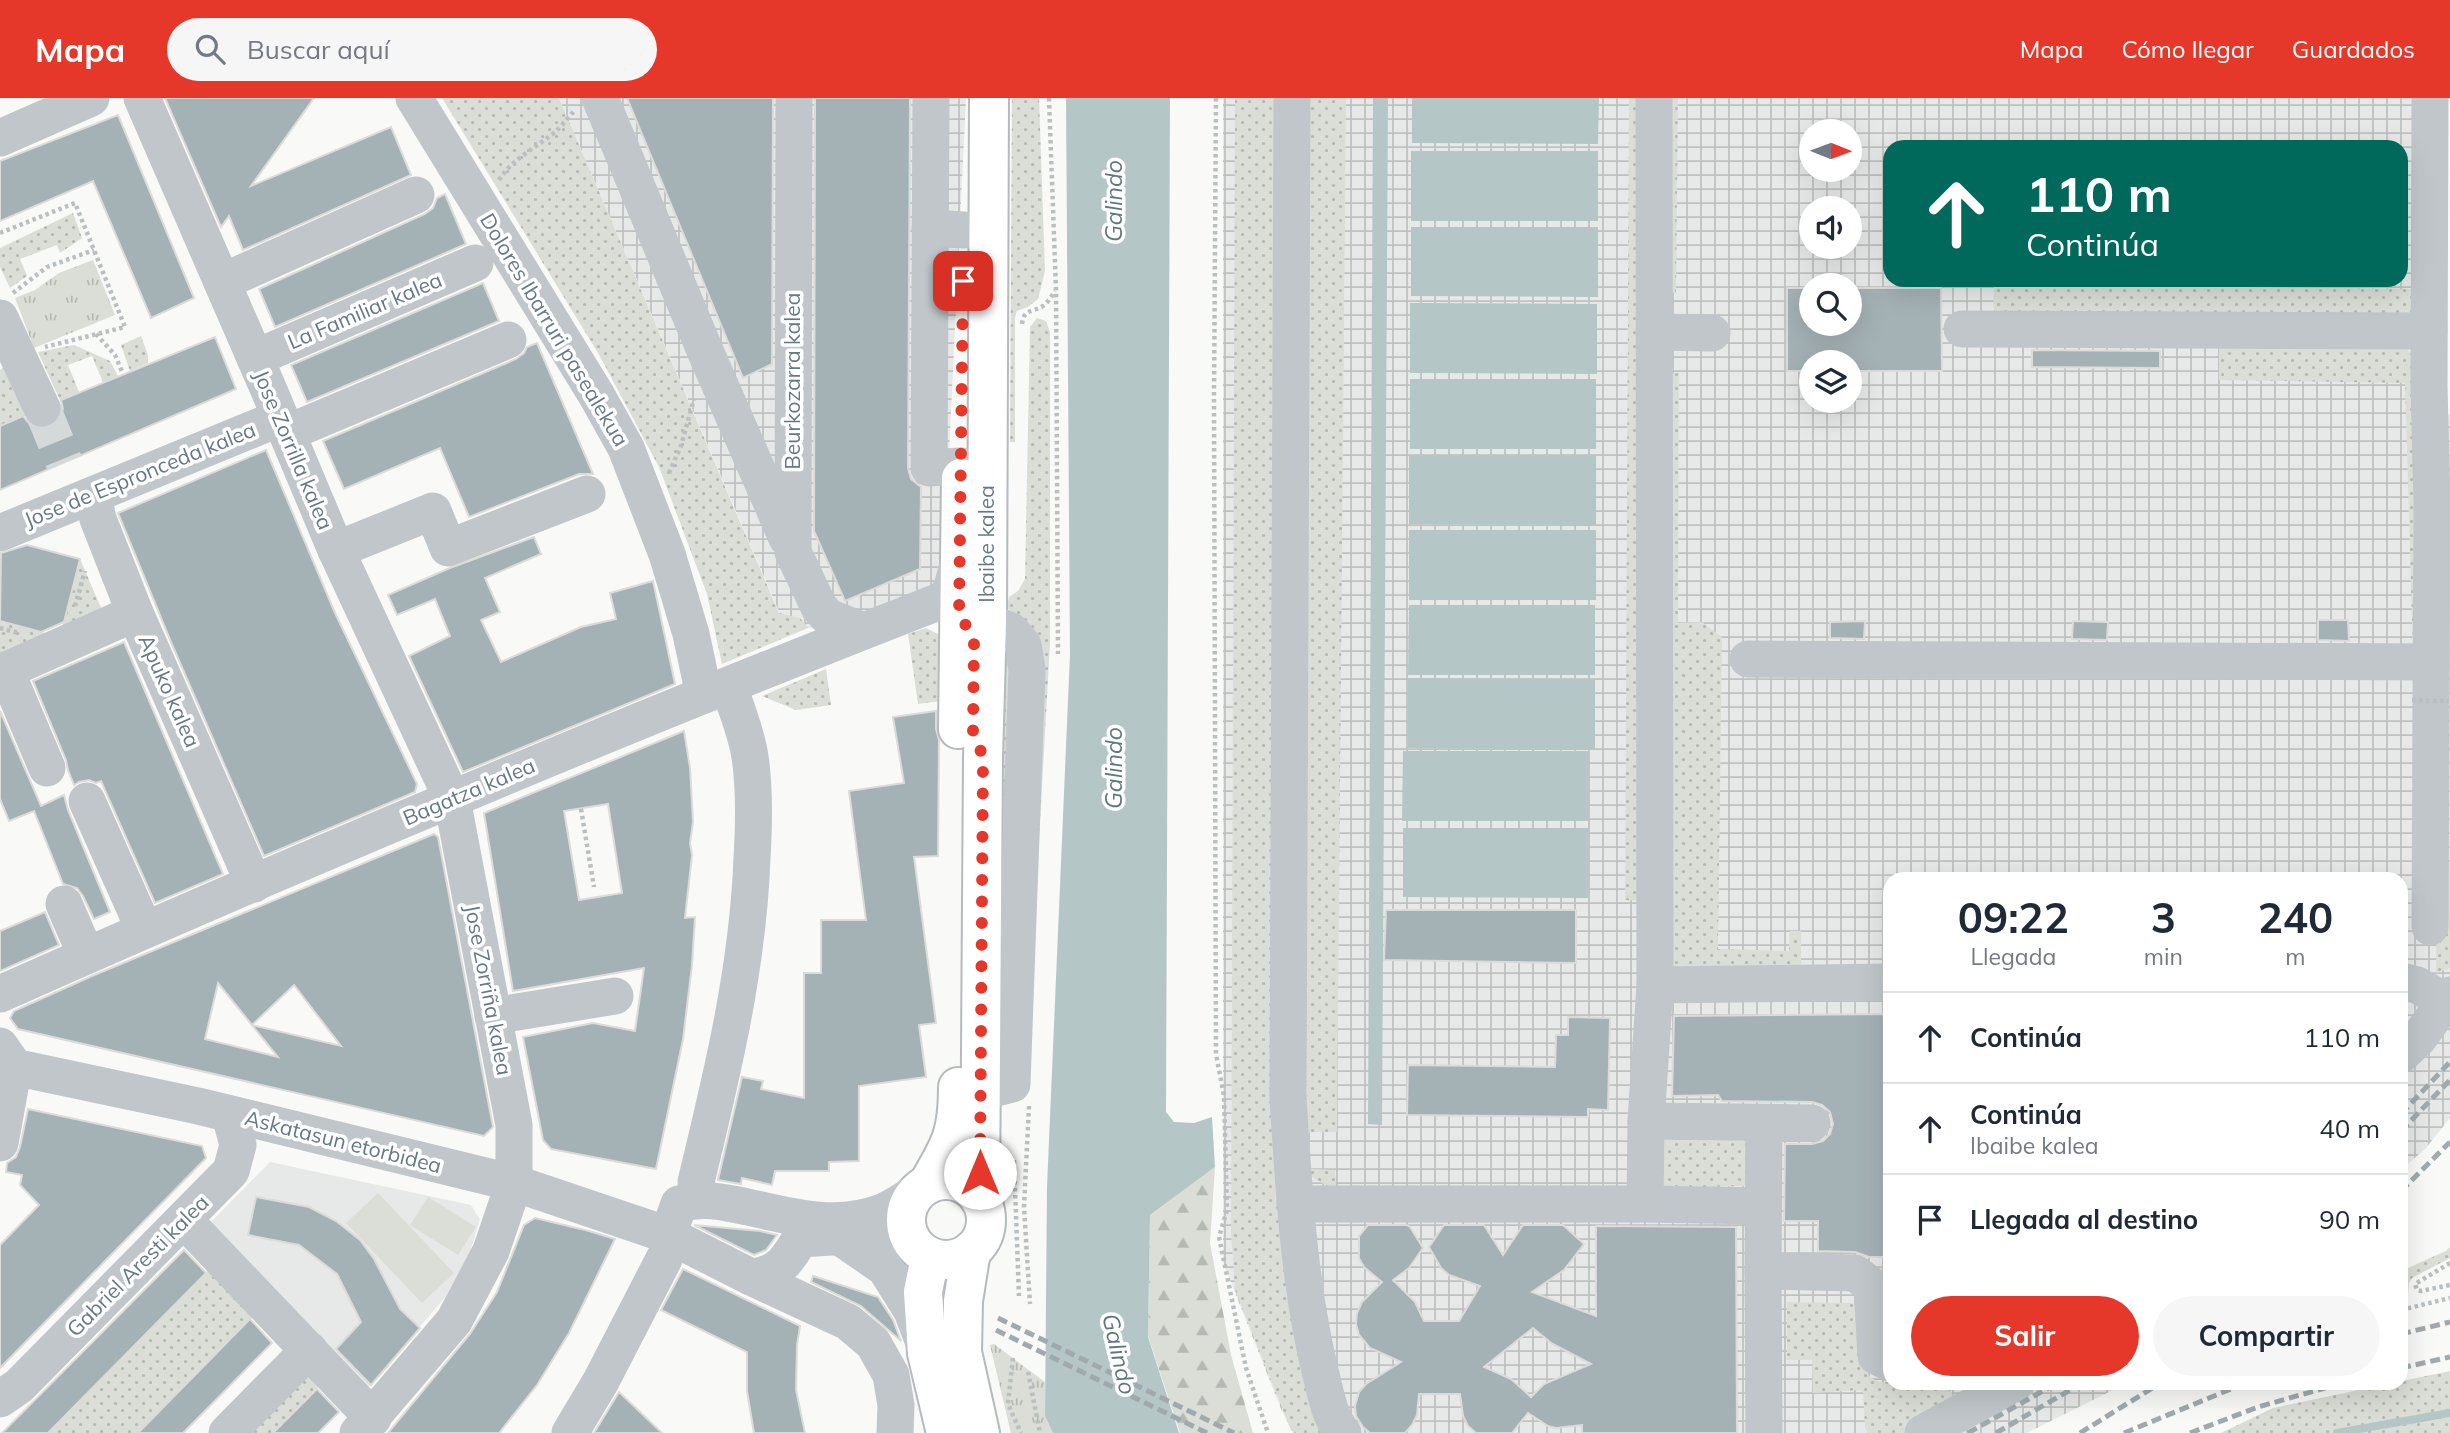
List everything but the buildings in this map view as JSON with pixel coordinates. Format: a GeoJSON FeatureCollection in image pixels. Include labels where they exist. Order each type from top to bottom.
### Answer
{"type":"FeatureCollection","features":[{"type":"Feature","properties":{"kind":"main road","name":"Ibaibe kalea"},"geometry":{"type":"LineString","coordinates":[[965,98],[947,229],[961,466],[960,547],[963,612],[983,757],[980,1199]]}},
{"type":"Feature","properties":{"kind":"main road","name":"Ibaibe kalea"},"geometry":{"type":"LineString","coordinates":[[923,1188],[948,1149],[956,1129],[958,1106],[963,612],[989,98]]}},
{"type":"Feature","properties":{"kind":"main road"},"geometry":{"type":"LineString","coordinates":[[920,1247],[951,1259],[971,1251],[979,1243],[986,1221],[980,1199],[973,1191],[953,1181],[940,1180],[923,1188],[911,1201],[906,1225],[920,1247],[923,1292],[945,1353],[980,1433]]}},
{"type":"Feature","properties":{"kind":"main road"},"geometry":{"type":"LineString","coordinates":[[946,1433],[945,1353],[963,1301],[971,1251]]}},
{"type":"Feature","properties":{"kind":"street"},"geometry":{"type":"LineString","coordinates":[[0,138],[91,98]]}},
{"type":"Feature","properties":{"kind":"street","name":"Jose Zorrilla kalea"},"geometry":{"type":"LineString","coordinates":[[142,98],[336,550],[452,799]]}},
{"type":"Feature","properties":{"kind":"street","name":"Dolores Ibarruri pasealekua"},"geometry":{"type":"LineString","coordinates":[[414,98],[597,396],[626,449],[667,555],[691,635],[750,755],[754,820],[744,958],[721,1079],[696,1182]]}},
{"type":"Feature","properties":{"kind":"street","name":"Beurkozarra kalea"},"geometry":{"type":"LineString","coordinates":[[794,98],[793,552],[819,607],[828,617],[863,631]]}},
{"type":"Feature","properties":{"kind":"street"},"geometry":{"type":"LineString","coordinates":[[931,98],[947,229]]}},
{"type":"Feature","properties":{"kind":"street"},"geometry":{"type":"LineString","coordinates":[[1292,98],[1289,1098],[1295,1204],[1314,1347],[1334,1423],[1343,1433]]}},
{"type":"Feature","properties":{"kind":"street"},"geometry":{"type":"LineString","coordinates":[[1644,1203],[1646,1121],[1655,985],[1654,98]]}},
{"type":"Feature","properties":{"kind":"street"},"geometry":{"type":"LineString","coordinates":[[2430,98],[2429,331],[2441,493],[2430,662],[2430,927]]}},
{"type":"Feature","properties":{"kind":"street"},"geometry":{"type":"LineString","coordinates":[[589,103],[706,353],[793,552]]}},
{"type":"Feature","properties":{"kind":"street"},"geometry":{"type":"LineString","coordinates":[[222,282],[416,195]]}},
{"type":"Feature","properties":{"kind":"street","name":"La Familiar kalea"},"geometry":{"type":"LineString","coordinates":[[255,359],[475,263]]}},
{"type":"Feature","properties":{"kind":"street"},"geometry":{"type":"LineString","coordinates":[[6,305],[18,354],[42,408]]}},
{"type":"Feature","properties":{"kind":"street"},"geometry":{"type":"LineString","coordinates":[[1962,329],[2429,331]]}},
{"type":"Feature","properties":{"kind":"street"},"geometry":{"type":"LineString","coordinates":[[1654,332],[1712,333]]}},
{"type":"Feature","properties":{"kind":"street"},"geometry":{"type":"LineString","coordinates":[[284,426],[508,340]]}},
{"type":"Feature","properties":{"kind":"street"},"geometry":{"type":"LineString","coordinates":[[736,422],[793,423]]}},
{"type":"Feature","properties":{"kind":"street","name":"Jose de Espronceda kalea"},"geometry":{"type":"LineString","coordinates":[[0,533],[93,495],[284,426]]}},
{"type":"Feature","properties":{"kind":"street"},"geometry":{"type":"LineString","coordinates":[[336,550],[428,498],[449,548],[587,494]]}},
{"type":"Feature","properties":{"kind":"street","name":"Apuko kalea"},"geometry":{"type":"LineString","coordinates":[[93,495],[98,519],[135,613],[254,884]]}},
{"type":"Feature","properties":{"kind":"street"},"geometry":{"type":"LineString","coordinates":[[963,612],[1011,631],[1023,645],[1027,670],[1012,1084],[996,1088]]}},
{"type":"Feature","properties":{"kind":"street","name":"Bagatza kalea"},"geometry":{"type":"LineString","coordinates":[[1,996],[144,929],[452,799],[863,631],[963,612]]}},
{"type":"Feature","properties":{"kind":"street"},"geometry":{"type":"LineString","coordinates":[[47,768],[3,672],[135,613]]}},
{"type":"Feature","properties":{"kind":"street"},"geometry":{"type":"LineString","coordinates":[[1748,659],[2430,662]]}},
{"type":"Feature","properties":{"kind":"street","name":"Jose Zorriña kalea"},"geometry":{"type":"LineString","coordinates":[[365,1425],[454,1321],[491,1251],[514,1183],[514,1125],[452,799]]}},
{"type":"Feature","properties":{"kind":"street"},"geometry":{"type":"LineString","coordinates":[[87,801],[144,929]]}},
{"type":"Feature","properties":{"kind":"street"},"geometry":{"type":"LineString","coordinates":[[64,904],[86,955]]}},
{"type":"Feature","properties":{"kind":"street"},"geometry":{"type":"LineString","coordinates":[[1655,985],[1883,982]]}},
{"type":"Feature","properties":{"kind":"street"},"geometry":{"type":"LineString","coordinates":[[2408,983],[2448,998],[2408,1048]]}},
{"type":"Feature","properties":{"kind":"street"},"geometry":{"type":"LineString","coordinates":[[493,1016],[615,996]]}},
{"type":"Feature","properties":{"kind":"street","name":"Askatasun etorbidea"},"geometry":{"type":"LineString","coordinates":[[0,1143],[5,1058],[514,1183],[666,1247],[751,1278],[848,1322],[873,1343],[891,1375],[896,1405],[895,1433]]}},
{"type":"Feature","properties":{"kind":"street","name":"Gabriel Aresti kalea"},"geometry":{"type":"LineString","coordinates":[[0,1399],[19,1386],[231,1171],[237,1145],[230,1115]]}},
{"type":"Feature","properties":{"kind":"street"},"geometry":{"type":"LineString","coordinates":[[1646,1121],[1829,1123]]}},
{"type":"Feature","properties":{"kind":"street"},"geometry":{"type":"LineString","coordinates":[[1764,1123],[1764,1433]]}},
{"type":"Feature","properties":{"kind":"street"},"geometry":{"type":"LineString","coordinates":[[570,1433],[601,1381],[666,1247],[679,1204],[698,1199],[724,1202],[808,1220],[834,1222],[863,1218],[883,1211],[923,1188]]}},
{"type":"Feature","properties":{"kind":"street"},"geometry":{"type":"LineString","coordinates":[[1295,1204],[1644,1203],[1763,1206]]}},
{"type":"Feature","properties":{"kind":"street"},"geometry":{"type":"LineString","coordinates":[[184,1220],[309,1350],[365,1425]]}},
{"type":"Feature","properties":{"kind":"street"},"geometry":{"type":"LineString","coordinates":[[751,1278],[765,1276],[788,1260],[800,1239],[816,1236],[878,1234],[920,1247]]}},
{"type":"Feature","properties":{"kind":"street"},"geometry":{"type":"LineString","coordinates":[[840,1237],[884,1268],[912,1311],[945,1353]]}},
{"type":"Feature","properties":{"kind":"street"},"geometry":{"type":"LineString","coordinates":[[788,1260],[789,1281],[815,1308]]}},
{"type":"Feature","properties":{"kind":"street"},"geometry":{"type":"LineString","coordinates":[[1763,1271],[1855,1273],[1872,1286],[1875,1356],[1883,1360]]}},
{"type":"Feature","properties":{"kind":"street"},"geometry":{"type":"LineString","coordinates":[[227,1433],[309,1350]]}},
{"type":"Feature","properties":{"kind":"street"},"geometry":{"type":"LineString","coordinates":[[1923,1433],[1969,1394]]}},
{"type":"Feature","properties":{"kind":"path"},"geometry":{"type":"LineString","coordinates":[[1049,98],[1056,290]]}},
{"type":"Feature","properties":{"kind":"path"},"geometry":{"type":"LineString","coordinates":[[1216,98],[1216,1054],[1224,1096],[1227,1210],[1219,1237],[1246,1368],[1268,1433]]}},
{"type":"Feature","properties":{"kind":"path"},"geometry":{"type":"LineString","coordinates":[[495,187],[506,169],[589,103]]}},
{"type":"Feature","properties":{"kind":"path"},"geometry":{"type":"LineString","coordinates":[[0,233],[75,203],[125,327],[18,354]]}},
{"type":"Feature","properties":{"kind":"path"},"geometry":{"type":"LineString","coordinates":[[6,305],[47,267],[94,250]]}},
{"type":"Feature","properties":{"kind":"path"},"geometry":{"type":"LineString","coordinates":[[96,334],[115,355],[122,374]]}},
{"type":"Feature","properties":{"kind":"path"},"geometry":{"type":"LineString","coordinates":[[664,484],[681,446],[706,353]]}},
{"type":"Feature","properties":{"kind":"path"},"geometry":{"type":"LineString","coordinates":[[0,628],[66,645],[85,569]]}},
{"type":"Feature","properties":{"kind":"path"},"geometry":{"type":"LineString","coordinates":[[2412,700],[2449,701]]}},
{"type":"Feature","properties":{"kind":"path"},"geometry":{"type":"LineString","coordinates":[[581,809],[594,887]]}},
{"type":"Feature","properties":{"kind":"path"},"geometry":{"type":"LineString","coordinates":[[1014,1150],[1020,1296]]}},
{"type":"Feature","properties":{"kind":"path"},"geometry":{"type":"LineString","coordinates":[[2450,1263],[2417,1280],[2415,1284],[2417,1290],[2421,1291],[2450,1284]]}},
{"type":"Feature","properties":{"kind":"path"},"geometry":{"type":"LineString","coordinates":[[2408,1308],[2450,1297]]}},
{"type":"Feature","properties":{"kind":"path"},"geometry":{"type":"LineString","coordinates":[[1013,1358],[1008,1404],[1021,1433]]}},
{"type":"Feature","properties":{"kind":"path"},"geometry":{"type":"LineString","coordinates":[[1028,1372],[1040,1433]]}},
{"type":"Feature","properties":{"kind":"shaded area"},"geometry":{"type":"Polygon","coordinates":[[[559,98],[966,98],[943,579],[863,631],[808,628],[800,618],[780,614],[559,98]]]}},
{"type":"Feature","properties":{"kind":"shaded area"},"geometry":{"type":"Polygon","coordinates":[[[1223,98],[2443,98],[2446,414],[2450,414],[2450,1118],[2426,1148],[2408,1164],[2408,872],[1883,872],[1883,1390],[2113,1390],[2027,1433],[1293,1433],[1223,1262],[1223,98]]]}},
{"type":"Feature","properties":{"kind":"shaded area"},"geometry":{"type":"Polygon","coordinates":[[[270,1162],[471,1205],[480,1219],[470,1252],[446,1296],[367,1389],[204,1229],[270,1162]]]}},
{"type":"Feature","properties":{"kind":"green space"},"geometry":{"type":"Polygon","coordinates":[[[442,98],[559,98],[779,613],[800,618],[808,628],[722,664],[707,594],[659,467],[598,353],[442,98]]]}},
{"type":"Feature","properties":{"kind":"green space"},"geometry":{"type":"Polygon","coordinates":[[[1012,98],[1039,98],[1045,271],[1038,299],[1017,311],[1015,318],[1015,442],[1010,442],[1012,98]]]}},
{"type":"Feature","properties":{"kind":"green space"},"geometry":{"type":"Polygon","coordinates":[[[1235,98],[1276,98],[1276,728],[1323,1433],[1298,1433],[1291,1430],[1235,1290],[1231,1232],[1235,98]]]}},
{"type":"Feature","properties":{"kind":"green space"},"geometry":{"type":"Polygon","coordinates":[[[1302,98],[1346,98],[1337,1132],[1309,1132],[1310,1169],[1335,1170],[1336,1188],[1327,1186],[1307,1174],[1302,98]]]}},
{"type":"Feature","properties":{"kind":"green space"},"geometry":{"type":"Polygon","coordinates":[[[1629,98],[1644,98],[1644,901],[1625,900],[1629,98]]]}},
{"type":"Feature","properties":{"kind":"green space"},"geometry":{"type":"Polygon","coordinates":[[[1663,98],[1678,98],[1676,293],[1662,292],[1663,98]]]}},
{"type":"Feature","properties":{"kind":"green space"},"geometry":{"type":"Polygon","coordinates":[[[73,213],[82,238],[60,253],[57,245],[20,259],[27,276],[10,288],[0,267],[0,248],[73,213]]]}},
{"type":"Feature","properties":{"kind":"green space"},"geometry":{"type":"Polygon","coordinates":[[[93,260],[115,315],[34,348],[15,298],[35,290],[59,273],[93,260]]]}},
{"type":"Feature","properties":{"kind":"green space"},"geometry":{"type":"Polygon","coordinates":[[[1994,287],[2418,289],[2416,309],[2403,319],[1996,313],[1993,307],[1994,287]]]}},
{"type":"Feature","properties":{"kind":"green space"},"geometry":{"type":"Polygon","coordinates":[[[1037,318],[1046,321],[1050,332],[1050,643],[1039,841],[1020,618],[1007,608],[1009,597],[1018,591],[1025,579],[1030,327],[1037,318]]]}},
{"type":"Feature","properties":{"kind":"green space"},"geometry":{"type":"Polygon","coordinates":[[[141,336],[148,363],[130,371],[121,345],[141,336]]]}},
{"type":"Feature","properties":{"kind":"green space"},"geometry":{"type":"Polygon","coordinates":[[[74,345],[110,361],[118,376],[103,382],[92,356],[68,365],[79,392],[60,400],[38,352],[74,345]]]}},
{"type":"Feature","properties":{"kind":"green space"},"geometry":{"type":"Polygon","coordinates":[[[2222,345],[2406,348],[2419,363],[2413,654],[2405,383],[2219,380],[2219,349],[2222,345]]]}},
{"type":"Feature","properties":{"kind":"green space"},"geometry":{"type":"Polygon","coordinates":[[[6,366],[26,415],[0,426],[0,370],[6,366]]]}},
{"type":"Feature","properties":{"kind":"green space"},"geometry":{"type":"Polygon","coordinates":[[[1679,373],[1678,623],[1702,622],[1722,637],[1718,949],[1789,951],[1790,931],[1801,931],[1801,966],[1663,966],[1664,374],[1679,373]]]}},
{"type":"Feature","properties":{"kind":"green space"},"geometry":{"type":"Polygon","coordinates":[[[80,559],[105,617],[4,662],[0,653],[0,621],[60,637],[80,559]]]}},
{"type":"Feature","properties":{"kind":"green space"},"geometry":{"type":"Polygon","coordinates":[[[926,628],[940,635],[941,701],[918,704],[908,634],[926,628]]]}},
{"type":"Feature","properties":{"kind":"green space"},"geometry":{"type":"Polygon","coordinates":[[[1000,646],[1004,647],[1010,659],[997,1043],[1000,646]]]}},
{"type":"Feature","properties":{"kind":"green space"},"geometry":{"type":"Polygon","coordinates":[[[826,669],[831,705],[796,710],[762,696],[826,669]]]}},
{"type":"Feature","properties":{"kind":"green space"},"geometry":{"type":"Polygon","coordinates":[[[2450,867],[2450,968],[2436,973],[2437,887],[2450,867]]]}},
{"type":"Feature","properties":{"kind":"green space"},"geometry":{"type":"Polygon","coordinates":[[[1666,1139],[1742,1139],[1749,1144],[1746,1186],[1669,1188],[1663,1185],[1661,1142],[1666,1139]]]}},
{"type":"Feature","properties":{"kind":"green space"},"geometry":{"type":"Polygon","coordinates":[[[1215,1167],[1210,1243],[1231,1355],[1253,1433],[1180,1433],[1148,1336],[1150,1215],[1215,1167]]]}},
{"type":"Feature","properties":{"kind":"green space"},"geometry":{"type":"Polygon","coordinates":[[[378,1193],[454,1273],[422,1303],[346,1223],[378,1193]]]}},
{"type":"Feature","properties":{"kind":"green space"},"geometry":{"type":"Polygon","coordinates":[[[428,1197],[476,1227],[458,1255],[410,1225],[428,1197]]]}},
{"type":"Feature","properties":{"kind":"green space"},"geometry":{"type":"Polygon","coordinates":[[[2450,1247],[2450,1258],[2412,1278],[2408,1296],[2408,1268],[2450,1247]]]}},
{"type":"Feature","properties":{"kind":"green space"},"geometry":{"type":"Polygon","coordinates":[[[210,1269],[256,1314],[138,1433],[44,1433],[50,1431],[210,1269]]]}},
{"type":"Feature","properties":{"kind":"green space"},"geometry":{"type":"Polygon","coordinates":[[[1787,1302],[1851,1303],[1856,1305],[1865,1369],[1875,1380],[1883,1382],[1883,1390],[1950,1390],[1954,1401],[1912,1433],[1869,1433],[1865,1428],[1863,1392],[1813,1393],[1812,1360],[1787,1360],[1787,1302]]]}},
{"type":"Feature","properties":{"kind":"green space"},"geometry":{"type":"Polygon","coordinates":[[[994,1344],[1045,1382],[1045,1416],[1053,1433],[1011,1433],[990,1345],[994,1344]]]}},
{"type":"Feature","properties":{"kind":"green space"},"geometry":{"type":"Polygon","coordinates":[[[313,1367],[325,1380],[273,1433],[249,1433],[313,1367]]]}},
{"type":"Feature","properties":{"kind":"green space"},"geometry":{"type":"Polygon","coordinates":[[[2450,1371],[2450,1433],[2221,1433],[2273,1408],[2359,1390],[2408,1390],[2408,1380],[2450,1371]]]}},
{"type":"Feature","properties":{"kind":"water","name":"Galindo"},"geometry":{"type":"Polygon","coordinates":[[[1066,98],[1170,98],[1166,1112],[1174,1122],[1194,1123],[1212,1117],[1215,1167],[1150,1215],[1148,1337],[1179,1433],[1053,1433],[1045,1416],[1047,1187],[1070,654],[1066,98]]]}},
{"type":"Feature","properties":{"kind":"water"},"geometry":{"type":"Polygon","coordinates":[[[1373,98],[1388,98],[1382,1125],[1368,1124],[1373,98]]]}},
{"type":"Feature","properties":{"kind":"water"},"geometry":{"type":"Polygon","coordinates":[[[1412,98],[1599,98],[1598,144],[1412,143],[1412,98]]]}},
{"type":"Feature","properties":{"kind":"water"},"geometry":{"type":"Polygon","coordinates":[[[1411,151],[1598,151],[1598,221],[1411,221],[1411,151]]]}},
{"type":"Feature","properties":{"kind":"water"},"geometry":{"type":"Polygon","coordinates":[[[1411,227],[1598,227],[1598,297],[1411,296],[1411,227]]]}},
{"type":"Feature","properties":{"kind":"water"},"geometry":{"type":"Polygon","coordinates":[[[1410,303],[1597,304],[1597,374],[1410,373],[1410,303]]]}},
{"type":"Feature","properties":{"kind":"water"},"geometry":{"type":"Polygon","coordinates":[[[1410,379],[1596,379],[1596,449],[1410,449],[1410,379]]]}},
{"type":"Feature","properties":{"kind":"water"},"geometry":{"type":"Polygon","coordinates":[[[1409,455],[1596,455],[1596,525],[1409,524],[1409,455]]]}},
{"type":"Feature","properties":{"kind":"water"},"geometry":{"type":"Polygon","coordinates":[[[1409,530],[1596,530],[1596,600],[1409,600],[1409,530]]]}},
{"type":"Feature","properties":{"kind":"water"},"geometry":{"type":"Polygon","coordinates":[[[1409,605],[1595,605],[1595,675],[1408,675],[1409,605]]]}},
{"type":"Feature","properties":{"kind":"water"},"geometry":{"type":"Polygon","coordinates":[[[1408,678],[1595,679],[1595,749],[1408,748],[1408,678]]]}},
{"type":"Feature","properties":{"kind":"water"},"geometry":{"type":"Polygon","coordinates":[[[1403,751],[1589,751],[1589,821],[1402,821],[1403,751]]]}},
{"type":"Feature","properties":{"kind":"water"},"geometry":{"type":"Polygon","coordinates":[[[1403,828],[1589,828],[1589,898],[1403,897],[1403,828]]]}},
{"type":"Feature","properties":{"kind":"waterway"},"geometry":{"type":"LineString","coordinates":[[2337,1433],[2450,1413]]}},
{"type":"Feature","properties":{"kind":"tunnel"},"geometry":{"type":"LineString","coordinates":[[42,408],[64,462]]}},
{"type":"Feature","properties":{"kind":"railway"},"geometry":{"type":"LineString","coordinates":[[2408,1107],[2450,1062]]}},
{"type":"Feature","properties":{"kind":"railway"},"geometry":{"type":"LineString","coordinates":[[2408,1124],[2450,1080]]}},
{"type":"Feature","properties":{"kind":"railway"},"geometry":{"type":"LineString","coordinates":[[2408,1184],[2450,1142]]}},
{"type":"Feature","properties":{"kind":"railway"},"geometry":{"type":"LineString","coordinates":[[998,1318],[1234,1433]]}},
{"type":"Feature","properties":{"kind":"railway"},"geometry":{"type":"LineString","coordinates":[[2408,1332],[2450,1322]]}},
{"type":"Feature","properties":{"kind":"railway"},"geometry":{"type":"LineString","coordinates":[[996,1330],[1207,1433]]}},
{"type":"Feature","properties":{"kind":"railway"},"geometry":{"type":"LineString","coordinates":[[2408,1366],[2450,1357]]}},
{"type":"Feature","properties":{"kind":"railway"},"geometry":{"type":"LineString","coordinates":[[1968,1433],[2045,1390]]}},
{"type":"Feature","properties":{"kind":"railway"},"geometry":{"type":"LineString","coordinates":[[1996,1433],[2070,1390]]}},
{"type":"Feature","properties":{"kind":"railway"},"geometry":{"type":"LineString","coordinates":[[2080,1433],[2149,1390]]}},
{"type":"Feature","properties":{"kind":"railway"},"geometry":{"type":"LineString","coordinates":[[2124,1433],[2229,1390]]}},
{"type":"Feature","properties":{"kind":"railway"},"geometry":{"type":"LineString","coordinates":[[2190,1433],[2258,1407],[2318,1390]]}},
{"type":"Feature","properties":{"kind":"route"},"geometry":{"type":"LineString","coordinates":[[963,281],[959,615],[971,633],[974,644],[973,731],[983,757],[980,1173]]}}]}
